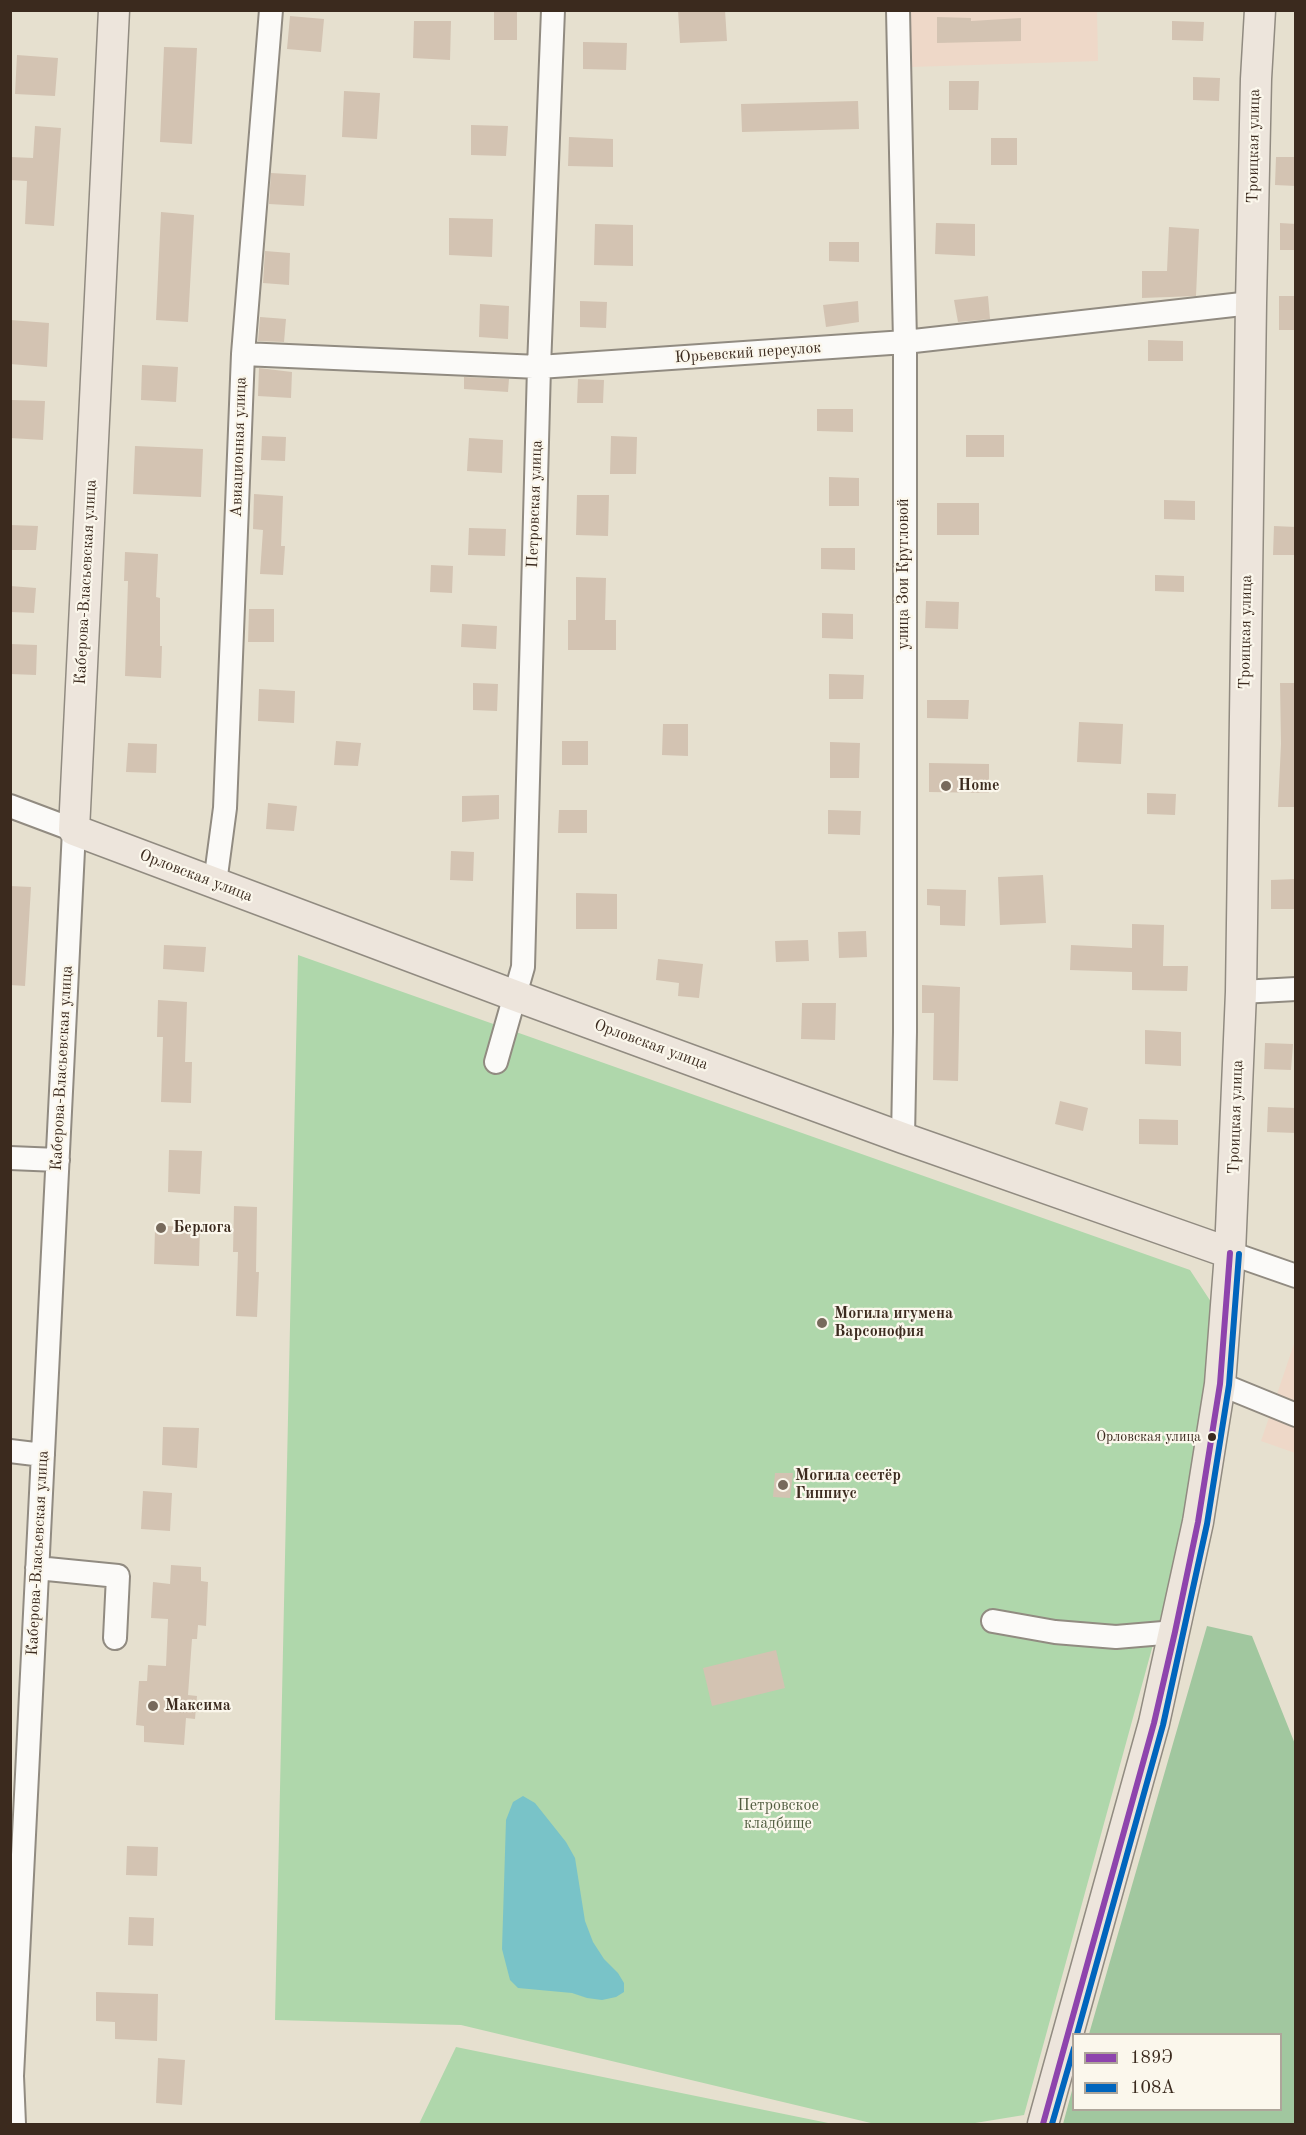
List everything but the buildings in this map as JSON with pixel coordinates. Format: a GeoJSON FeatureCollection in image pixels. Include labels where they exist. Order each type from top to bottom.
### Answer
{"type":"FeatureCollection","features":[{"type":"Feature","properties":{"kind":"main road","name":"Каберова-Власьевская улица"},"geometry":{"type":"LineString","coordinates":[[74,830],[114,10]]}},
{"type":"Feature","properties":{"kind":"main road","name":"Троицкая улица"},"geometry":{"type":"LineString","coordinates":[[1043,2124],[1154,1723],[1198,1522],[1220,1384],[1230,1252],[1241,992],[1251,303],[1256,79],[1260,10]]}},
{"type":"Feature","properties":{"kind":"main road","name":"Орловская улица"},"geometry":{"type":"LineString","coordinates":[[74,830],[903,1138],[1230,1252]]}},
{"type":"Feature","properties":{"kind":"street","name":"Авиационная улица"},"geometry":{"type":"LineString","coordinates":[[215,883],[225,808],[243,354],[271,10]]}},
{"type":"Feature","properties":{"kind":"street","name":"Петровская улица"},"geometry":{"type":"LineString","coordinates":[[496,1062],[523,967],[539,367],[553,10]]}},
{"type":"Feature","properties":{"kind":"street","name":"улица Зои Кругловой"},"geometry":{"type":"LineString","coordinates":[[898,10],[905,342],[903,1138]]}},
{"type":"Feature","properties":{"kind":"street","name":"Юрьевский переулок"},"geometry":{"type":"LineString","coordinates":[[243,354],[539,367],[905,342],[1251,303]]}},
{"type":"Feature","properties":{"kind":"street","name":"Орловская улица"},"geometry":{"type":"LineString","coordinates":[[10,806],[74,830]]}},
{"type":"Feature","properties":{"kind":"street","name":"Каберова-Власьевская улица"},"geometry":{"type":"LineString","coordinates":[[14,2124],[11,2076],[17,1840],[44,1455],[74,830]]}},
{"type":"Feature","properties":{"kind":"street"},"geometry":{"type":"LineString","coordinates":[[1241,992],[1296,989]]}},
{"type":"Feature","properties":{"kind":"street"},"geometry":{"type":"LineString","coordinates":[[10,1158],[57,1160]]}},
{"type":"Feature","properties":{"kind":"street","name":"Орловская улица"},"geometry":{"type":"LineString","coordinates":[[1230,1252],[1296,1276]]}},
{"type":"Feature","properties":{"kind":"street"},"geometry":{"type":"LineString","coordinates":[[1220,1384],[1296,1415]]}},
{"type":"Feature","properties":{"kind":"street"},"geometry":{"type":"LineString","coordinates":[[10,1451],[44,1455]]}},
{"type":"Feature","properties":{"kind":"street"},"geometry":{"type":"LineString","coordinates":[[37,1568],[118,1576],[115,1638]]}},
{"type":"Feature","properties":{"kind":"street"},"geometry":{"type":"LineString","coordinates":[[993,1621],[1055,1632],[1116,1637],[1175,1632]]}},
{"type":"Feature","properties":{"kind":"shaded area"},"geometry":{"type":"Polygon","coordinates":[[[909,11],[1097,11],[1098,61],[911,67],[909,11]]]}},
{"type":"Feature","properties":{"kind":"shaded area"},"geometry":{"type":"Polygon","coordinates":[[[1295,1341],[1295,1453],[1261,1441],[1295,1341]]]}},
{"type":"Feature","properties":{"kind":"green space","name":"Петровское кладбище"},"geometry":{"type":"Polygon","coordinates":[[[298,955],[1190,1270],[1217,1311],[1185,1528],[1024,2115],[969,2124],[875,2124],[461,2025],[275,2020],[298,955]]]}},
{"type":"Feature","properties":{"kind":"green space"},"geometry":{"type":"Polygon","coordinates":[[[1207,1626],[1252,1636],[1295,1744],[1295,2124],[1063,2124],[1072,2091],[1072,2111],[1282,2111],[1282,2033],[1089,2033],[1207,1626]]]}},
{"type":"Feature","properties":{"kind":"green space"},"geometry":{"type":"Polygon","coordinates":[[[456,2047],[833,2124],[419,2124],[456,2047]]]}},
{"type":"Feature","properties":{"kind":"water"},"geometry":{"type":"Polygon","coordinates":[[[523,1796],[535,1803],[566,1842],[575,1858],[585,1921],[593,1942],[624,1983],[624,1992],[616,1997],[602,2000],[572,1993],[518,1988],[510,1980],[502,1949],[506,1820],[513,1802],[523,1796]]]}},
{"type":"Feature","properties":{"kind":"transit line","name":"189Э"},"geometry":{"type":"LineString","coordinates":[[1043,2124],[1154,1723],[1175,1632],[1198,1522],[1220,1384],[1230,1253]]}},
{"type":"Feature","properties":{"kind":"transit line","name":"108А"},"geometry":{"type":"LineString","coordinates":[[1077,2033],[1163,1725],[1207,1524],[1229,1385],[1239,1254]]}},
{"type":"Feature","properties":{"kind":"transit line","name":"108А"},"geometry":{"type":"LineString","coordinates":[[1052,2124],[1072,2055]]}},
{"type":"Feature","properties":{"kind":"place","name":"Home"},"geometry":{"type":"Point","coordinates":[946,786]}},
{"type":"Feature","properties":{"kind":"place","name":"Берлога"},"geometry":{"type":"Point","coordinates":[161,1228]}},
{"type":"Feature","properties":{"kind":"place","name":"Могила игумена Варсонофия"},"geometry":{"type":"Point","coordinates":[822,1323]}},
{"type":"Feature","properties":{"kind":"place","name":"Орловская улица"},"geometry":{"type":"Point","coordinates":[1212,1437]}},
{"type":"Feature","properties":{"kind":"place","name":"Могила сестёр Гиппиус"},"geometry":{"type":"Point","coordinates":[783,1485]}},
{"type":"Feature","properties":{"kind":"place","name":"Максима"},"geometry":{"type":"Point","coordinates":[153,1706]}}]}
